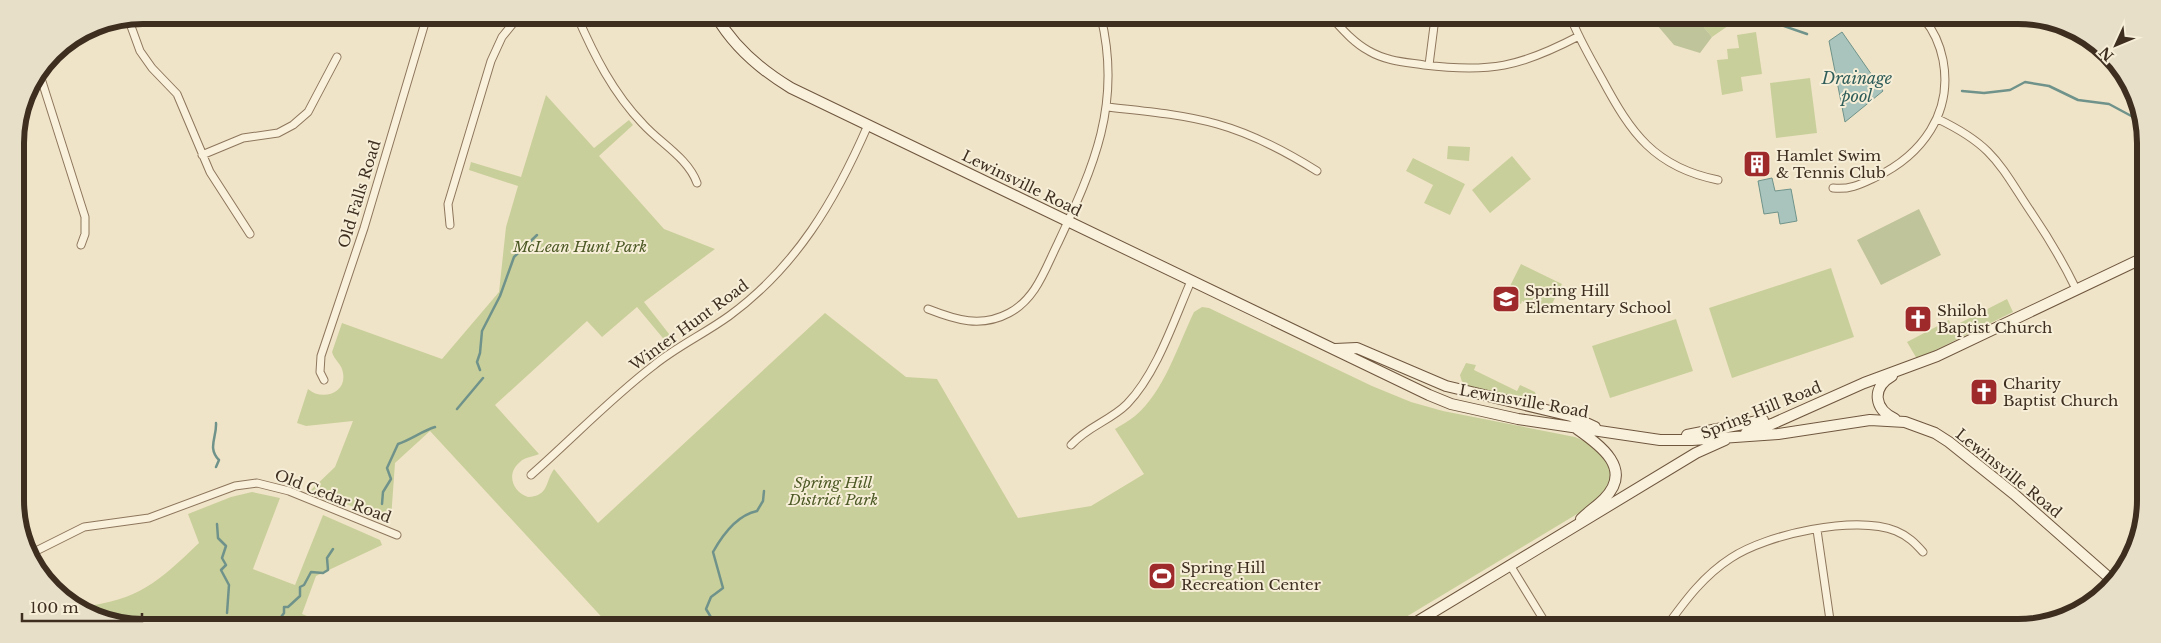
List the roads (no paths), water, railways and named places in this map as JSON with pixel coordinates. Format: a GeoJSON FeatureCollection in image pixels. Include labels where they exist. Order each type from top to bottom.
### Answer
{"type":"FeatureCollection","features":[{"type":"Feature","properties":{"kind":"main road","name":"Lewinsville Road"},"geometry":{"type":"LineString","coordinates":[[722,24],[744,53],[774,78],[805,96],[1336,349],[1352,359],[1451,404],[1518,419],[1576,429],[1600,429],[1660,440],[1692,440],[1785,434],[1857,422],[1896,420],[1919,426],[1949,442],[2014,494],[2109,578]]}},
{"type":"Feature","properties":{"kind":"main road","name":"Spring Hill Road"},"geometry":{"type":"LineString","coordinates":[[1422,619],[1696,453],[1733,437],[1772,424],[1864,383],[1937,356],[2137,261]]}},
{"type":"Feature","properties":{"kind":"main road","name":"Lewinsville Road"},"geometry":{"type":"LineString","coordinates":[[1336,349],[1357,348],[1446,386],[1571,416],[1600,429]]}},
{"type":"Feature","properties":{"kind":"main road"},"geometry":{"type":"LineString","coordinates":[[1896,420],[1880,408],[1877,396],[1882,383],[1901,370]]}},
{"type":"Feature","properties":{"kind":"main road"},"geometry":{"type":"LineString","coordinates":[[1429,395],[1446,386]]}},
{"type":"Feature","properties":{"kind":"main road"},"geometry":{"type":"LineString","coordinates":[[1660,440],[1756,422],[1808,408]]}},
{"type":"Feature","properties":{"kind":"main road"},"geometry":{"type":"LineString","coordinates":[[1518,419],[1531,416],[1540,409]]}},
{"type":"Feature","properties":{"kind":"main road"},"geometry":{"type":"LineString","coordinates":[[1570,530],[1604,499],[1614,482],[1615,473],[1610,456],[1604,448],[1576,429]]}},
{"type":"Feature","properties":{"kind":"street","name":"Old Falls Road"},"geometry":{"type":"LineString","coordinates":[[324,380],[320,372],[321,356],[366,219],[425,24]]}},
{"type":"Feature","properties":{"kind":"street"},"geometry":{"type":"LineString","coordinates":[[450,226],[448,204],[491,61],[502,36],[512,24]]}},
{"type":"Feature","properties":{"kind":"street"},"geometry":{"type":"LineString","coordinates":[[581,24],[599,64],[626,104],[659,140],[689,167],[698,182]]}},
{"type":"Feature","properties":{"kind":"street"},"geometry":{"type":"LineString","coordinates":[[928,309],[951,318],[975,322],[993,319],[1010,313],[1020,306],[1037,287],[1068,222],[1097,152],[1106,107],[1108,62],[1102,24]]}},
{"type":"Feature","properties":{"kind":"street"},"geometry":{"type":"LineString","coordinates":[[1337,24],[1348,36],[1369,51],[1395,61],[1474,70],[1511,65],[1546,53],[1578,36]]}},
{"type":"Feature","properties":{"kind":"street"},"geometry":{"type":"LineString","coordinates":[[1429,65],[1434,24]]}},
{"type":"Feature","properties":{"kind":"street"},"geometry":{"type":"LineString","coordinates":[[1573,24],[1622,117],[1642,142],[1663,159],[1677,167],[1718,180]]}},
{"type":"Feature","properties":{"kind":"street"},"geometry":{"type":"LineString","coordinates":[[1833,188],[1845,190],[1854,187],[1902,162],[1922,143],[1938,119],[1945,84],[1944,67],[1940,47],[1927,24]]}},
{"type":"Feature","properties":{"kind":"street"},"geometry":{"type":"LineString","coordinates":[[131,25],[145,59],[173,88],[184,106],[202,155],[250,234]]}},
{"type":"Feature","properties":{"kind":"street"},"geometry":{"type":"LineString","coordinates":[[202,155],[242,138],[278,132],[294,126],[308,112],[337,57]]}},
{"type":"Feature","properties":{"kind":"street"},"geometry":{"type":"LineString","coordinates":[[42,80],[85,217],[85,234],[81,245]]}},
{"type":"Feature","properties":{"kind":"street"},"geometry":{"type":"LineString","coordinates":[[1106,107],[1177,115],[1226,126],[1271,144],[1317,171]]}},
{"type":"Feature","properties":{"kind":"street"},"geometry":{"type":"LineString","coordinates":[[1938,119],[1968,135],[1995,157],[2050,238],[2076,289]]}},
{"type":"Feature","properties":{"kind":"street","name":"Winter Hunt Road"},"geometry":{"type":"LineString","coordinates":[[531,475],[634,380],[655,364],[728,317],[749,301],[785,267],[830,205],[868,126]]}},
{"type":"Feature","properties":{"kind":"street"},"geometry":{"type":"LineString","coordinates":[[1071,445],[1088,429],[1120,411],[1137,394],[1154,364],[1191,281]]}},
{"type":"Feature","properties":{"kind":"street","name":"Old Cedar Road"},"geometry":{"type":"LineString","coordinates":[[35,550],[84,527],[149,518],[235,486],[257,482],[289,491],[397,535]]}},
{"type":"Feature","properties":{"kind":"street"},"geometry":{"type":"LineString","coordinates":[[1672,619],[1697,586],[1731,557],[1770,539],[1817,530],[1860,526],[1886,528],[1906,535],[1923,552]]}},
{"type":"Feature","properties":{"kind":"street"},"geometry":{"type":"LineString","coordinates":[[1817,530],[1830,619]]}},
{"type":"Feature","properties":{"kind":"street"},"geometry":{"type":"LineString","coordinates":[[1510,566],[1543,619]]}},
{"type":"Feature","properties":{"kind":"water","name":"Drainage pool"},"geometry":{"type":"Polygon","coordinates":[[[1842,32],[1883,91],[1845,122],[1829,41],[1842,32]]]}},
{"type":"Feature","properties":{"kind":"water"},"geometry":{"type":"Polygon","coordinates":[[[1772,178],[1775,191],[1791,189],[1797,221],[1780,224],[1778,212],[1764,214],[1758,181],[1772,178]]]}},
{"type":"Feature","properties":{"kind":"waterway"},"geometry":{"type":"LineString","coordinates":[[1778,24],[1807,34]]}},
{"type":"Feature","properties":{"kind":"waterway"},"geometry":{"type":"LineString","coordinates":[[1962,91],[1984,93],[2010,90],[2025,82],[2049,86],[2078,100],[2109,104],[2134,118]]}},
{"type":"Feature","properties":{"kind":"waterway"},"geometry":{"type":"LineString","coordinates":[[480,370],[477,362],[480,353],[482,331],[500,296],[514,257],[537,235]]}},
{"type":"Feature","properties":{"kind":"waterway"},"geometry":{"type":"LineString","coordinates":[[457,409],[483,378]]}},
{"type":"Feature","properties":{"kind":"waterway"},"geometry":{"type":"LineString","coordinates":[[216,423],[213,447],[215,456],[219,460],[216,467]]}},
{"type":"Feature","properties":{"kind":"waterway"},"geometry":{"type":"LineString","coordinates":[[382,504],[383,492],[391,479],[387,468],[398,444],[435,427]]}},
{"type":"Feature","properties":{"kind":"waterway"},"geometry":{"type":"LineString","coordinates":[[712,619],[706,609],[711,597],[723,588],[713,552],[721,539],[737,521],[757,511],[763,501],[764,491]]}},
{"type":"Feature","properties":{"kind":"waterway"},"geometry":{"type":"LineString","coordinates":[[217,524],[218,538],[226,546],[222,558],[226,565],[221,570],[229,585],[227,613]]}},
{"type":"Feature","properties":{"kind":"waterway"},"geometry":{"type":"LineString","coordinates":[[280,619],[284,613],[284,607],[288,607],[300,596],[300,587],[304,585],[311,572],[323,573],[328,570],[327,558],[333,549]]}},
{"type":"Feature","properties":{"kind":"place","name":"Hamlet Swim & Tennis Club"},"geometry":{"type":"Point","coordinates":[1757,164]}},
{"type":"Feature","properties":{"kind":"place","name":"Spring Hill Elementary School"},"geometry":{"type":"Point","coordinates":[1506,299]}},
{"type":"Feature","properties":{"kind":"place","name":"Shiloh Baptist Church"},"geometry":{"type":"Point","coordinates":[1918,319]}},
{"type":"Feature","properties":{"kind":"place","name":"Charity Baptist Church"},"geometry":{"type":"Point","coordinates":[1984,392]}},
{"type":"Feature","properties":{"kind":"place","name":"Spring Hill Recreation Center"},"geometry":{"type":"Point","coordinates":[1162,576]}},
{"type":"Feature","properties":{"kind":"park label","name":"McLean Hunt Park"},"geometry":{"type":"Point","coordinates":[580,246]}},
{"type":"Feature","properties":{"kind":"park label","name":"Spring Hill District Park"},"geometry":{"type":"Point","coordinates":[833,490]}}]}
